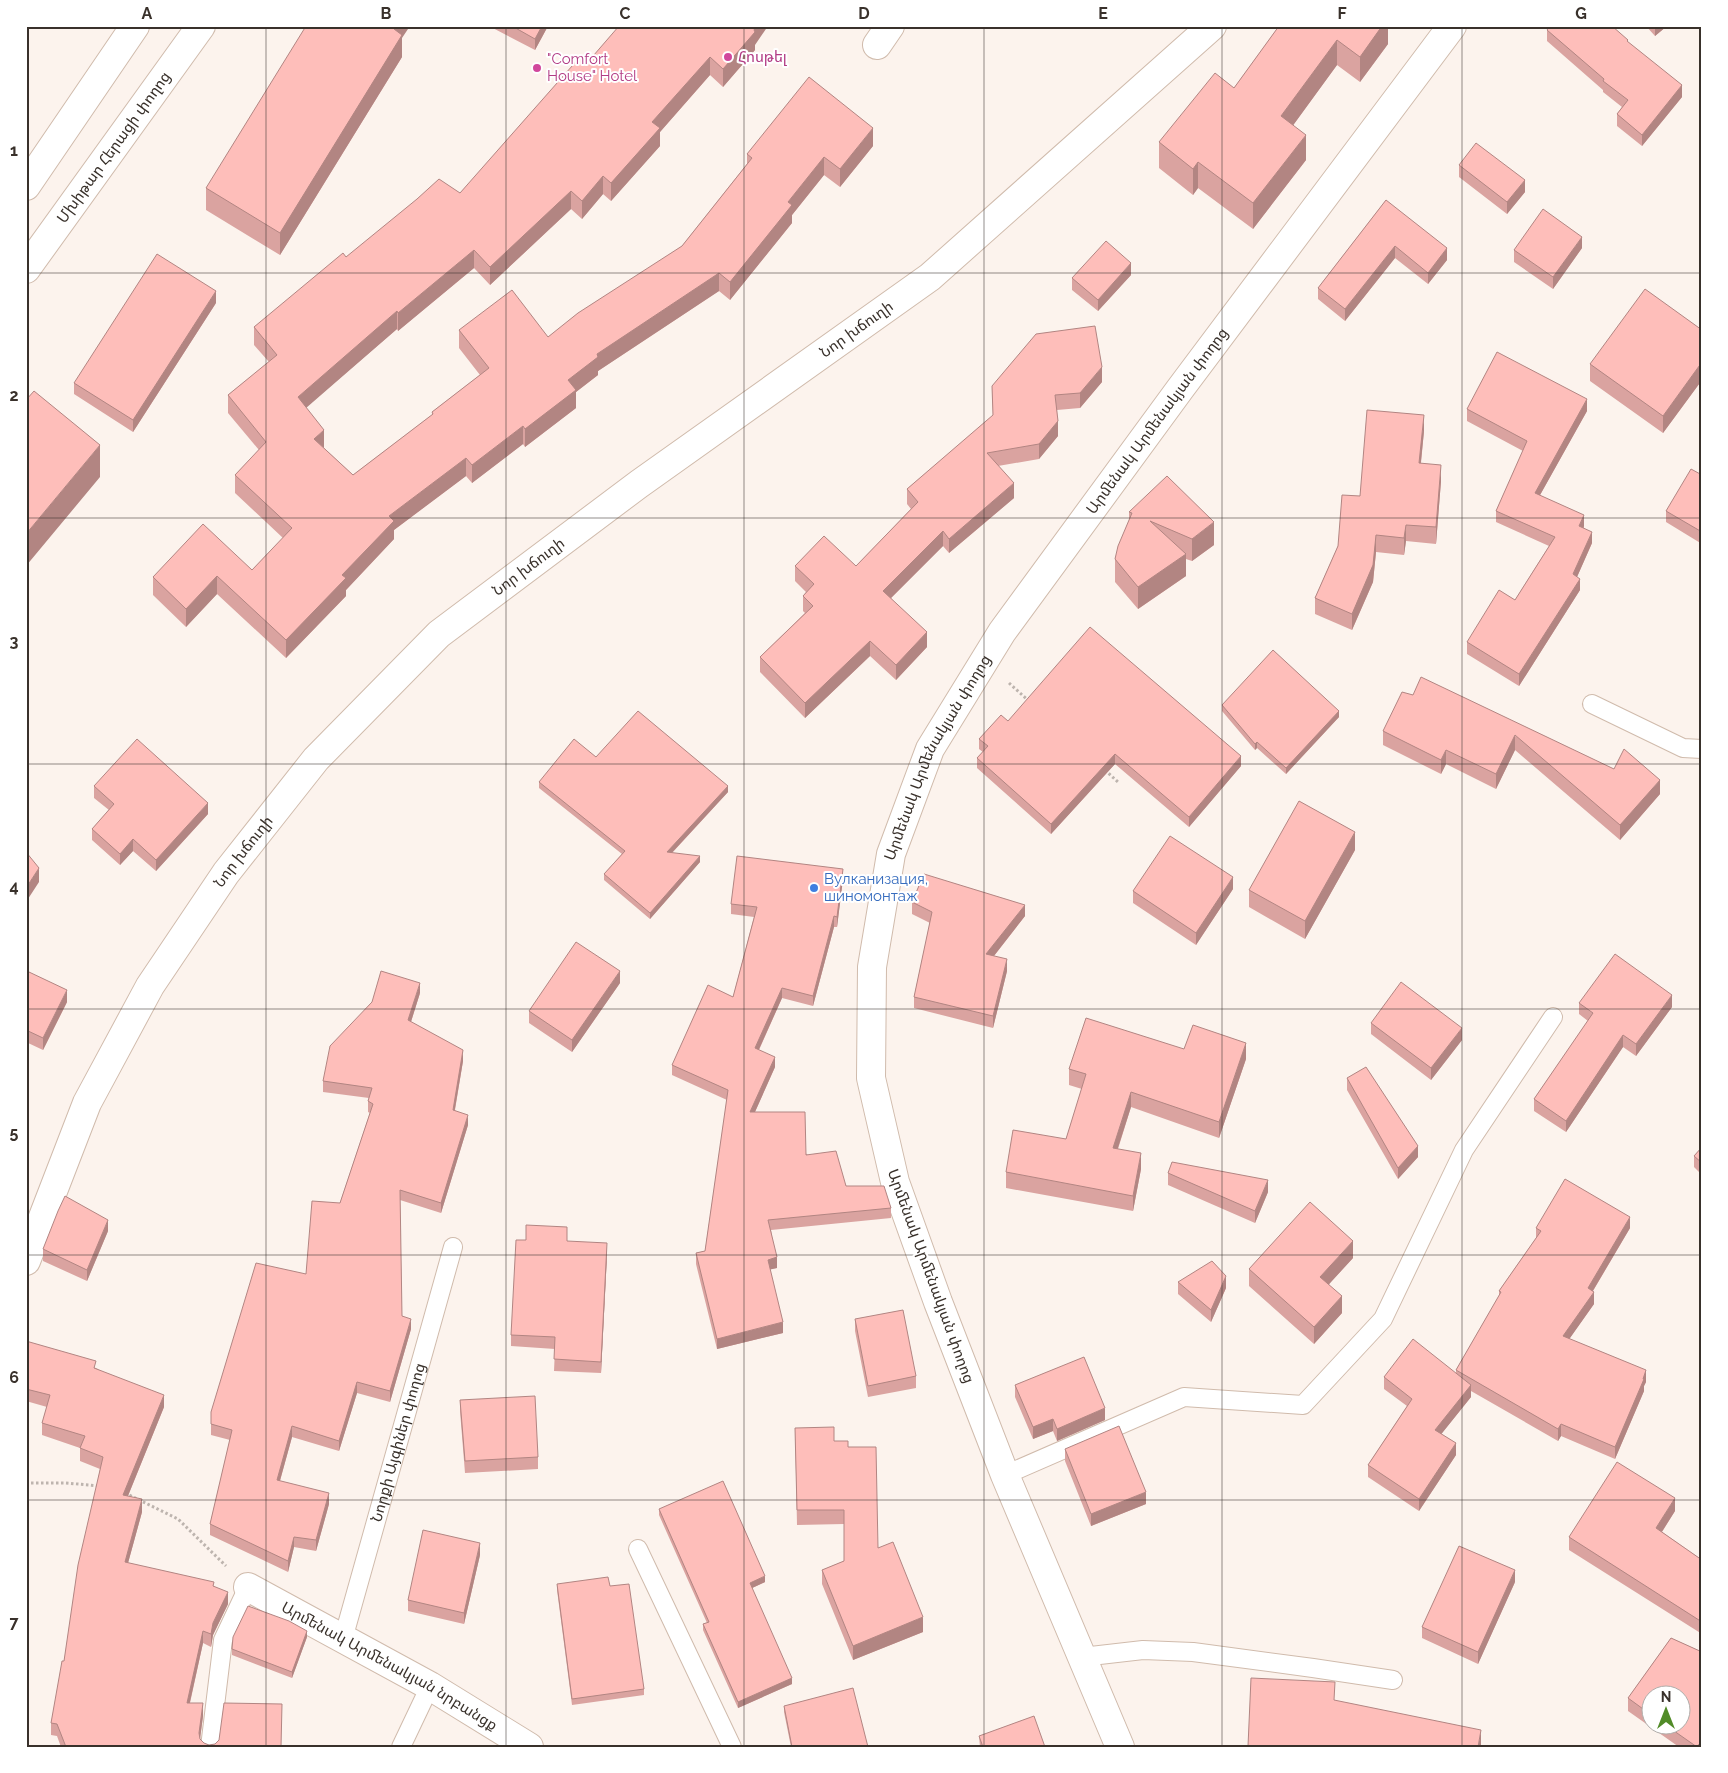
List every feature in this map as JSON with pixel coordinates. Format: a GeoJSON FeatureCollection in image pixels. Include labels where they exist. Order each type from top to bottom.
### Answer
{"type":"FeatureCollection","features":[{"type":"Feature","properties":{"kind":"main road"},"geometry":{"type":"LineString","coordinates":[[26,186],[135,26]]}},
{"type":"Feature","properties":{"kind":"main road","name":"Մխիթար Հերացի փողոց"},"geometry":{"type":"LineString","coordinates":[[26,269],[201,26]]}},
{"type":"Feature","properties":{"kind":"main road","name":"Նոր խճուղի"},"geometry":{"type":"LineString","coordinates":[[26,1262],[88,1103],[150,986],[226,873],[316,759],[439,634],[639,484],[930,277],[1212,26]]}},
{"type":"Feature","properties":{"kind":"main road","name":"Արմենակ Արմենակյան փողոց"},"geometry":{"type":"LineString","coordinates":[[1120,1747],[1005,1475],[938,1302],[895,1182],[871,1078],[872,967],[891,854],[930,749],[1002,632],[1180,389],[1452,26]]}},
{"type":"Feature","properties":{"kind":"main road","name":"Արմենակ Արմենակյան նրբանցք"},"geometry":{"type":"LineString","coordinates":[[248,1587],[430,1686],[529,1747]]}},
{"type":"Feature","properties":{"kind":"lane"},"geometry":{"type":"LineString","coordinates":[[1592,704],[1683,748],[1702,750]]}},
{"type":"Feature","properties":{"kind":"lane"},"geometry":{"type":"LineString","coordinates":[[1005,1475],[1184,1397],[1303,1405],[1383,1319],[1464,1150],[1553,1017]]}},
{"type":"Feature","properties":{"kind":"lane","name":"Նորքի Այգիներ փողոց"},"geometry":{"type":"LineString","coordinates":[[343,1639],[453,1247]]}},
{"type":"Feature","properties":{"kind":"lane"},"geometry":{"type":"LineString","coordinates":[[638,1549],[732,1747]]}},
{"type":"Feature","properties":{"kind":"lane"},"geometry":{"type":"LineString","coordinates":[[210,1747],[223,1640],[248,1587]]}},
{"type":"Feature","properties":{"kind":"lane"},"geometry":{"type":"LineString","coordinates":[[1082,1657],[1143,1650],[1193,1652],[1393,1680]]}},
{"type":"Feature","properties":{"kind":"lane"},"geometry":{"type":"LineString","coordinates":[[401,1747],[430,1686]]}},
{"type":"Feature","properties":{"kind":"path"},"geometry":{"type":"LineString","coordinates":[[1008,682],[1036,708]]}},
{"type":"Feature","properties":{"kind":"path"},"geometry":{"type":"LineString","coordinates":[[1098,764],[1119,783]]}},
{"type":"Feature","properties":{"kind":"path"},"geometry":{"type":"LineString","coordinates":[[26,1483],[66,1483],[106,1487]]}},
{"type":"Feature","properties":{"kind":"path"},"geometry":{"type":"LineString","coordinates":[[123,1492],[178,1519],[248,1587]]}},
{"type":"Feature","properties":{"kind":"building"},"geometry":{"type":"Polygon","coordinates":[[[306,26],[396,26],[394,29],[402,35],[280,233],[206,188],[306,26]]]}},
{"type":"Feature","properties":{"kind":"building"},"geometry":{"type":"Polygon","coordinates":[[[512,26],[542,26],[535,39],[512,26]]]}},
{"type":"Feature","properties":{"kind":"building"},"geometry":{"type":"Polygon","coordinates":[[[619,26],[756,26],[755,32],[723,69],[710,57],[652,122],[660,128],[611,183],[603,176],[582,201],[571,191],[490,267],[474,250],[398,313],[397,311],[298,397],[324,430],[314,439],[353,475],[433,414],[432,412],[489,368],[459,330],[512,290],[548,337],[578,313],[682,246],[752,158],[747,154],[809,77],[873,128],[840,169],[824,157],[788,202],[792,205],[730,282],[719,273],[597,354],[598,357],[568,380],[576,390],[525,429],[523,426],[472,465],[466,458],[389,516],[394,521],[342,575],[346,578],[286,640],[217,576],[186,609],[153,577],[203,524],[252,570],[292,528],[235,475],[266,442],[228,395],[277,355],[254,327],[343,253],[346,257],[439,179],[460,193],[580,57],[587,63],[619,26]]]}},
{"type":"Feature","properties":{"kind":"building"},"geometry":{"type":"Polygon","coordinates":[[[1279,26],[1382,26],[1360,57],[1337,40],[1281,116],[1306,135],[1253,203],[1198,162],[1193,169],[1159,142],[1215,73],[1234,88],[1279,26]]]}},
{"type":"Feature","properties":{"kind":"building"},"geometry":{"type":"Polygon","coordinates":[[[1550,26],[1612,26],[1627,41],[1682,85],[1642,135],[1617,114],[1628,100],[1603,81],[1604,79],[1547,30],[1550,26]]]}},
{"type":"Feature","properties":{"kind":"building"},"geometry":{"type":"Polygon","coordinates":[[[1476,143],[1525,180],[1507,202],[1459,165],[1476,143]]]}},
{"type":"Feature","properties":{"kind":"building"},"geometry":{"type":"Polygon","coordinates":[[[1386,200],[1447,248],[1428,273],[1395,246],[1345,309],[1318,288],[1386,200]]]}},
{"type":"Feature","properties":{"kind":"building"},"geometry":{"type":"Polygon","coordinates":[[[1543,209],[1582,237],[1553,277],[1514,250],[1543,209]]]}},
{"type":"Feature","properties":{"kind":"building"},"geometry":{"type":"Polygon","coordinates":[[[1106,241],[1131,263],[1098,300],[1072,278],[1106,241]]]}},
{"type":"Feature","properties":{"kind":"building"},"geometry":{"type":"Polygon","coordinates":[[[157,254],[216,291],[133,420],[74,383],[157,254]]]}},
{"type":"Feature","properties":{"kind":"building"},"geometry":{"type":"Polygon","coordinates":[[[1645,289],[1702,330],[1702,362],[1663,416],[1590,364],[1645,289]]]}},
{"type":"Feature","properties":{"kind":"building"},"geometry":{"type":"Polygon","coordinates":[[[1095,326],[1102,367],[1080,393],[1055,395],[1058,421],[1039,444],[987,453],[1014,483],[949,539],[943,531],[883,591],[927,632],[896,665],[870,641],[805,703],[760,657],[813,606],[803,596],[814,584],[795,566],[824,536],[856,566],[918,502],[907,489],[993,415],[992,386],[1036,334],[1095,326]]]}},
{"type":"Feature","properties":{"kind":"building"},"geometry":{"type":"Polygon","coordinates":[[[1497,352],[1587,399],[1535,493],[1584,515],[1579,526],[1592,532],[1573,574],[1580,579],[1519,674],[1467,642],[1499,590],[1515,600],[1555,537],[1496,511],[1527,441],[1467,409],[1497,352]]]}},
{"type":"Feature","properties":{"kind":"building"},"geometry":{"type":"Polygon","coordinates":[[[34,391],[100,445],[26,534],[26,400],[34,391]]]}},
{"type":"Feature","properties":{"kind":"building"},"geometry":{"type":"Polygon","coordinates":[[[1367,410],[1424,415],[1419,463],[1441,465],[1436,527],[1406,525],[1404,538],[1376,535],[1373,565],[1352,614],[1315,598],[1338,546],[1342,495],[1360,496],[1367,410]]]}},
{"type":"Feature","properties":{"kind":"building"},"geometry":{"type":"Polygon","coordinates":[[[1691,469],[1702,475],[1702,532],[1666,511],[1691,469]]]}},
{"type":"Feature","properties":{"kind":"building"},"geometry":{"type":"Polygon","coordinates":[[[1167,476],[1214,522],[1192,539],[1150,521],[1186,554],[1138,587],[1115,559],[1118,546],[1132,513],[1129,512],[1167,476]]]}},
{"type":"Feature","properties":{"kind":"building"},"geometry":{"type":"Polygon","coordinates":[[[1090,627],[1241,756],[1189,817],[1115,754],[1051,824],[977,758],[988,746],[979,739],[1001,715],[1008,721],[1090,627]]]}},
{"type":"Feature","properties":{"kind":"building"},"geometry":{"type":"Polygon","coordinates":[[[1273,650],[1339,711],[1286,768],[1257,742],[1255,744],[1222,705],[1273,650]]]}},
{"type":"Feature","properties":{"kind":"building"},"geometry":{"type":"Polygon","coordinates":[[[1421,677],[1614,769],[1624,749],[1660,780],[1620,825],[1515,735],[1496,774],[1446,750],[1441,760],[1383,731],[1402,692],[1413,695],[1421,677]]]}},
{"type":"Feature","properties":{"kind":"building"},"geometry":{"type":"Polygon","coordinates":[[[638,711],[728,786],[667,852],[700,856],[650,913],[604,874],[625,851],[539,782],[574,739],[596,757],[638,711]]]}},
{"type":"Feature","properties":{"kind":"building"},"geometry":{"type":"Polygon","coordinates":[[[137,739],[208,803],[156,860],[133,839],[120,854],[92,829],[114,804],[94,786],[137,739]]]}},
{"type":"Feature","properties":{"kind":"building"},"geometry":{"type":"Polygon","coordinates":[[[1299,801],[1355,832],[1305,921],[1249,890],[1299,801]]]}},
{"type":"Feature","properties":{"kind":"building"},"geometry":{"type":"Polygon","coordinates":[[[1170,836],[1233,877],[1196,933],[1133,891],[1170,836]]]}},
{"type":"Feature","properties":{"kind":"building"},"geometry":{"type":"Polygon","coordinates":[[[26,852],[39,868],[26,888],[26,852]]]}},
{"type":"Feature","properties":{"kind":"building"},"geometry":{"type":"Polygon","coordinates":[[[737,856],[843,869],[837,917],[834,916],[813,996],[782,988],[755,1048],[775,1057],[750,1112],[805,1112],[806,1155],[836,1151],[846,1186],[884,1186],[891,1208],[768,1220],[777,1257],[768,1260],[783,1322],[717,1339],[696,1253],[705,1251],[728,1090],[672,1065],[708,985],[733,997],[757,907],[731,904],[737,856]]]}},
{"type":"Feature","properties":{"kind":"building"},"geometry":{"type":"Polygon","coordinates":[[[924,874],[1025,905],[986,954],[1007,959],[993,1016],[914,997],[932,912],[912,902],[924,874]]]}},
{"type":"Feature","properties":{"kind":"building"},"geometry":{"type":"Polygon","coordinates":[[[576,942],[620,971],[572,1040],[529,1011],[576,942]]]}},
{"type":"Feature","properties":{"kind":"building"},"geometry":{"type":"Polygon","coordinates":[[[1615,954],[1672,995],[1636,1044],[1623,1035],[1566,1121],[1534,1099],[1593,1013],[1579,1003],[1615,954]]]}},
{"type":"Feature","properties":{"kind":"building"},"geometry":{"type":"Polygon","coordinates":[[[381,971],[420,983],[408,1020],[463,1050],[453,1110],[468,1115],[441,1203],[400,1190],[402,1316],[411,1319],[390,1391],[357,1382],[339,1441],[292,1426],[277,1480],[329,1493],[316,1540],[294,1537],[288,1561],[210,1524],[232,1430],[211,1424],[211,1412],[256,1263],[306,1274],[312,1201],[340,1203],[373,1104],[368,1101],[372,1088],[323,1081],[330,1046],[372,1002],[381,971]]]}},
{"type":"Feature","properties":{"kind":"building"},"geometry":{"type":"Polygon","coordinates":[[[29,972],[67,990],[43,1038],[26,1030],[26,978],[29,972]]]}},
{"type":"Feature","properties":{"kind":"building"},"geometry":{"type":"Polygon","coordinates":[[[1401,982],[1462,1028],[1431,1068],[1371,1023],[1401,982]]]}},
{"type":"Feature","properties":{"kind":"building"},"geometry":{"type":"Polygon","coordinates":[[[1086,1018],[1184,1049],[1193,1025],[1246,1043],[1219,1122],[1131,1092],[1113,1148],[1141,1153],[1133,1196],[1006,1172],[1013,1130],[1066,1139],[1086,1074],[1069,1069],[1086,1018]]]}},
{"type":"Feature","properties":{"kind":"building"},"geometry":{"type":"Polygon","coordinates":[[[1366,1067],[1418,1146],[1398,1168],[1347,1078],[1366,1067]]]}},
{"type":"Feature","properties":{"kind":"building"},"geometry":{"type":"Polygon","coordinates":[[[1702,1147],[1702,1163],[1694,1156],[1702,1147]]]}},
{"type":"Feature","properties":{"kind":"building"},"geometry":{"type":"Polygon","coordinates":[[[1172,1162],[1268,1180],[1255,1211],[1168,1173],[1172,1162]]]}},
{"type":"Feature","properties":{"kind":"building"},"geometry":{"type":"Polygon","coordinates":[[[1565,1179],[1630,1217],[1588,1288],[1594,1292],[1563,1336],[1646,1370],[1644,1379],[1615,1447],[1561,1424],[1558,1429],[1456,1370],[1501,1292],[1499,1291],[1541,1231],[1536,1228],[1565,1179]]]}},
{"type":"Feature","properties":{"kind":"building"},"geometry":{"type":"Polygon","coordinates":[[[65,1196],[108,1220],[87,1270],[43,1249],[65,1196]]]}},
{"type":"Feature","properties":{"kind":"building"},"geometry":{"type":"Polygon","coordinates":[[[1310,1202],[1353,1241],[1320,1277],[1342,1296],[1314,1327],[1249,1269],[1310,1202]]]}},
{"type":"Feature","properties":{"kind":"building"},"geometry":{"type":"Polygon","coordinates":[[[526,1225],[567,1227],[567,1241],[607,1243],[601,1362],[554,1359],[555,1337],[511,1335],[516,1240],[526,1240],[526,1225]]]}},
{"type":"Feature","properties":{"kind":"building"},"geometry":{"type":"Polygon","coordinates":[[[1212,1261],[1226,1276],[1211,1310],[1178,1282],[1212,1261]]]}},
{"type":"Feature","properties":{"kind":"building"},"geometry":{"type":"Polygon","coordinates":[[[903,1310],[916,1376],[868,1386],[855,1319],[903,1310]]]}},
{"type":"Feature","properties":{"kind":"building"},"geometry":{"type":"Polygon","coordinates":[[[1413,1339],[1471,1385],[1435,1430],[1456,1443],[1419,1499],[1368,1465],[1412,1399],[1384,1377],[1413,1339]]]}},
{"type":"Feature","properties":{"kind":"building"},"geometry":{"type":"Polygon","coordinates":[[[26,1341],[96,1361],[94,1368],[164,1395],[123,1495],[142,1499],[125,1562],[214,1582],[213,1586],[228,1592],[213,1623],[211,1634],[203,1631],[187,1703],[203,1703],[199,1733],[200,1739],[209,1745],[215,1744],[219,1740],[224,1703],[282,1704],[281,1747],[66,1747],[57,1724],[51,1723],[62,1661],[64,1661],[78,1565],[103,1457],[80,1448],[85,1436],[42,1423],[50,1395],[26,1389],[26,1341]]]}},
{"type":"Feature","properties":{"kind":"building"},"geometry":{"type":"Polygon","coordinates":[[[1084,1357],[1105,1408],[1057,1429],[1053,1419],[1033,1427],[1015,1385],[1084,1357]]]}},
{"type":"Feature","properties":{"kind":"building"},"geometry":{"type":"Polygon","coordinates":[[[535,1396],[538,1457],[465,1461],[460,1400],[535,1396]]]}},
{"type":"Feature","properties":{"kind":"building"},"geometry":{"type":"Polygon","coordinates":[[[1119,1426],[1146,1492],[1091,1514],[1065,1449],[1119,1426]]]}},
{"type":"Feature","properties":{"kind":"building"},"geometry":{"type":"Polygon","coordinates":[[[834,1427],[834,1441],[848,1441],[848,1447],[876,1447],[878,1548],[893,1542],[923,1617],[853,1646],[822,1570],[844,1561],[844,1510],[797,1510],[795,1428],[834,1427]]]}},
{"type":"Feature","properties":{"kind":"building"},"geometry":{"type":"Polygon","coordinates":[[[1617,1462],[1675,1498],[1656,1528],[1702,1560],[1702,1622],[1569,1537],[1617,1462]]]}},
{"type":"Feature","properties":{"kind":"building"},"geometry":{"type":"Polygon","coordinates":[[[723,1481],[765,1576],[750,1583],[792,1678],[738,1702],[703,1624],[709,1622],[659,1509],[723,1481]]]}},
{"type":"Feature","properties":{"kind":"building"},"geometry":{"type":"Polygon","coordinates":[[[423,1530],[480,1543],[464,1613],[408,1600],[423,1530]]]}},
{"type":"Feature","properties":{"kind":"building"},"geometry":{"type":"Polygon","coordinates":[[[1459,1546],[1515,1570],[1478,1652],[1422,1627],[1459,1546]]]}},
{"type":"Feature","properties":{"kind":"building"},"geometry":{"type":"Polygon","coordinates":[[[608,1577],[610,1586],[629,1584],[644,1689],[572,1699],[557,1584],[608,1577]]]}},
{"type":"Feature","properties":{"kind":"building"},"geometry":{"type":"Polygon","coordinates":[[[248,1606],[289,1621],[307,1631],[292,1672],[232,1649],[233,1637],[248,1606]]]}},
{"type":"Feature","properties":{"kind":"building"},"geometry":{"type":"Polygon","coordinates":[[[1671,1638],[1702,1652],[1702,1740],[1697,1747],[1681,1736],[1690,1736],[1690,1686],[1640,1686],[1640,1707],[1628,1698],[1671,1638]]]}},
{"type":"Feature","properties":{"kind":"building"},"geometry":{"type":"Polygon","coordinates":[[[1251,1678],[1335,1682],[1334,1700],[1481,1730],[1478,1747],[1248,1746],[1251,1678]]]}},
{"type":"Feature","properties":{"kind":"building"},"geometry":{"type":"Polygon","coordinates":[[[853,1688],[868,1747],[792,1747],[784,1706],[853,1688]]]}},
{"type":"Feature","properties":{"kind":"building"},"geometry":{"type":"Polygon","coordinates":[[[1034,1716],[1045,1747],[983,1747],[979,1736],[1034,1716]]]}},
{"type":"Feature","properties":{"kind":"place","name":"Հոսթել"},"geometry":{"type":"Point","coordinates":[728,57]}},
{"type":"Feature","properties":{"kind":"place","name":"\"Comfort House\" Hotel"},"geometry":{"type":"Point","coordinates":[537,68]}},
{"type":"Feature","properties":{"kind":"place","name":"Вулканизация, шиномонтаж"},"geometry":{"type":"Point","coordinates":[814,888]}}]}
